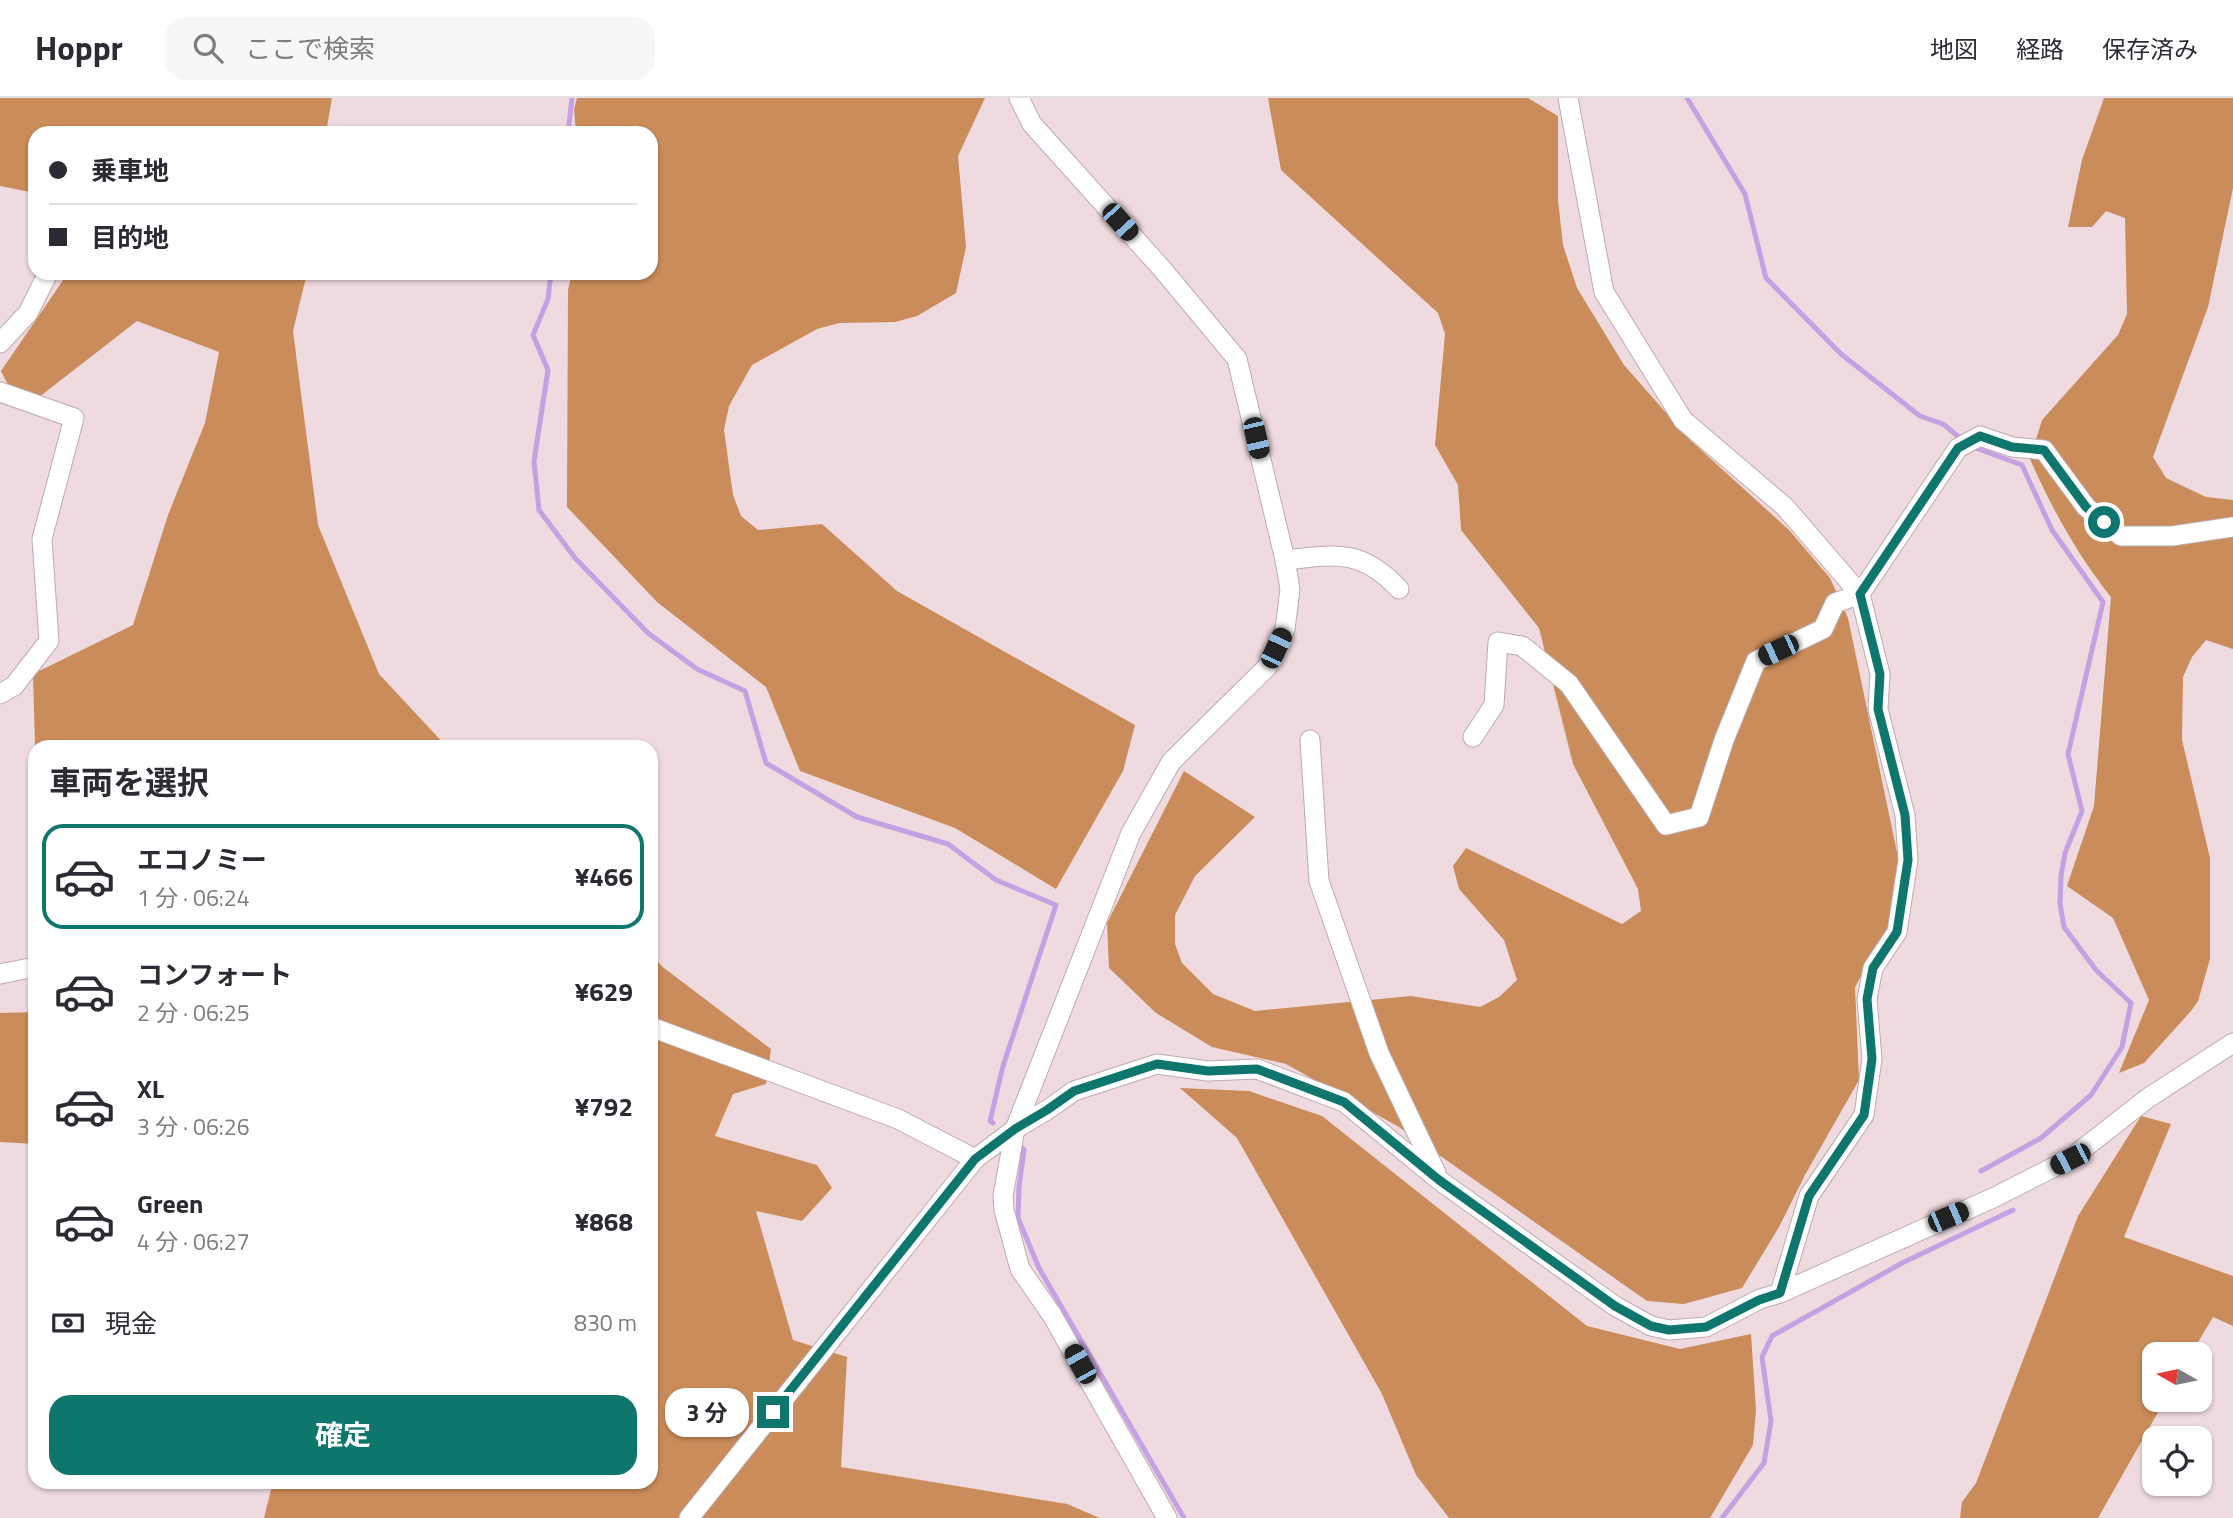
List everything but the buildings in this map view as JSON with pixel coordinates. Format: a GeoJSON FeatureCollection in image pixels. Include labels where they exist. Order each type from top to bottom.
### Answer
{"type":"FeatureCollection","features":[{"type":"Feature","properties":{"kind":"street"},"geometry":{"type":"LineString","coordinates":[[1019,98],[1032,124],[1163,270],[1237,359],[1290,589],[1285,629],[1267,667],[1171,762],[1130,833],[1015,1129],[1003,1196],[1004,1210],[1020,1269],[1052,1315],[1167,1518]]}},
{"type":"Feature","properties":{"kind":"street"},"geometry":{"type":"LineString","coordinates":[[1568,98],[1604,292],[1682,420],[1785,507],[1860,594],[1880,674],[1878,709],[1905,815],[1908,860],[1897,932],[1873,968],[1867,999],[1872,1059],[1864,1115],[1809,1196],[1780,1293]]}},
{"type":"Feature","properties":{"kind":"street"},"geometry":{"type":"LineString","coordinates":[[0,343],[28,313],[44,280]]}},
{"type":"Feature","properties":{"kind":"street"},"geometry":{"type":"LineString","coordinates":[[0,392],[74,418],[42,539],[49,641],[14,686],[0,694]]}},
{"type":"Feature","properties":{"kind":"street"},"geometry":{"type":"LineString","coordinates":[[1473,737],[1494,705],[1498,642],[1522,646],[1569,684],[1666,825],[1699,817],[1724,740],[1756,661],[1823,629],[1835,603],[1860,594],[1958,448],[1980,436],[2012,447],[2044,450],[2086,507],[2121,536],[2172,536],[2233,527]]}},
{"type":"Feature","properties":{"kind":"street"},"geometry":{"type":"LineString","coordinates":[[1285,560],[1334,554],[1363,561],[1385,575],[1399,589]]}},
{"type":"Feature","properties":{"kind":"street"},"geometry":{"type":"LineString","coordinates":[[1310,740],[1320,881],[1379,1053],[1439,1180]]}},
{"type":"Feature","properties":{"kind":"street"},"geometry":{"type":"LineString","coordinates":[[0,974],[28,968]]}},
{"type":"Feature","properties":{"kind":"street"},"geometry":{"type":"LineString","coordinates":[[658,1030],[898,1119],[975,1159]]}},
{"type":"Feature","properties":{"kind":"street"},"geometry":{"type":"LineString","coordinates":[[689,1518],[975,1159],[1074,1091],[1157,1064],[1208,1071],[1257,1069],[1344,1102],[1439,1180],[1615,1306],[1651,1326],[1669,1330],[1706,1327],[1759,1300],[1993,1198],[2070,1159],[2148,1098],[2233,1043]]}},
{"type":"Feature","properties":{"kind":"shaded area"},"geometry":{"type":"Polygon","coordinates":[[[0,98],[332,98],[327,126],[28,126],[28,192],[0,186],[0,98]]]}},
{"type":"Feature","properties":{"kind":"shaded area"},"geometry":{"type":"Polygon","coordinates":[[[577,98],[985,98],[958,156],[966,247],[956,293],[917,316],[895,322],[839,323],[817,329],[752,365],[729,406],[724,430],[733,495],[741,516],[758,530],[822,524],[897,591],[1135,725],[1123,771],[1056,889],[955,828],[800,771],[766,687],[657,602],[567,507],[568,290],[570,280],[658,280],[658,126],[575,126],[574,109],[577,98]]]}},
{"type":"Feature","properties":{"kind":"shaded area"},"geometry":{"type":"Polygon","coordinates":[[[1268,98],[1528,98],[1558,116],[1558,200],[1563,245],[1577,288],[1624,365],[1690,440],[1789,530],[1830,578],[1848,618],[1899,862],[1888,929],[1855,987],[1859,1080],[1779,1227],[1742,1288],[1684,1304],[1647,1301],[1399,1127],[1286,1064],[1212,1047],[1156,1013],[1109,968],[1107,923],[1184,771],[1255,817],[1195,876],[1175,915],[1175,944],[1182,963],[1213,994],[1255,1011],[1411,996],[1480,1007],[1499,997],[1517,980],[1504,940],[1459,889],[1453,866],[1466,848],[1622,924],[1641,911],[1638,889],[1573,764],[1539,628],[1461,530],[1458,485],[1435,445],[1445,334],[1438,313],[1281,170],[1268,98]]]}},
{"type":"Feature","properties":{"kind":"shaded area"},"geometry":{"type":"Polygon","coordinates":[[[2104,98],[2233,98],[2233,188],[2208,307],[2153,457],[2166,478],[2206,497],[2233,500],[2233,649],[2206,640],[2192,657],[2183,677],[2182,740],[2210,858],[2210,959],[2198,1001],[2191,1011],[2144,1063],[2119,1073],[2149,1000],[2113,918],[2067,886],[2094,806],[2111,597],[2066,531],[2030,459],[2042,420],[2118,335],[2127,314],[2125,218],[2106,211],[2092,227],[2068,227],[2082,160],[2104,98]]]}},
{"type":"Feature","properties":{"kind":"shaded area"},"geometry":{"type":"Polygon","coordinates":[[[63,280],[305,280],[293,331],[318,525],[379,674],[440,740],[35,740],[33,674],[133,625],[168,515],[205,423],[219,352],[137,321],[21,411],[1,371],[63,280]]]}},
{"type":"Feature","properties":{"kind":"shaded area"},"geometry":{"type":"Polygon","coordinates":[[[658,962],[771,1049],[766,1084],[733,1094],[715,1136],[817,1165],[832,1188],[802,1221],[756,1211],[793,1340],[847,1357],[841,1467],[1067,1504],[1100,1518],[264,1518],[271,1489],[658,1489],[658,962]]]}},
{"type":"Feature","properties":{"kind":"shaded area"},"geometry":{"type":"Polygon","coordinates":[[[28,1012],[28,1144],[0,1142],[0,1013],[28,1012]]]}},
{"type":"Feature","properties":{"kind":"shaded area"},"geometry":{"type":"Polygon","coordinates":[[[1180,1088],[1249,1091],[1322,1116],[1587,1326],[1680,1349],[1751,1334],[1756,1410],[1753,1445],[1710,1518],[1449,1518],[1416,1475],[1382,1394],[1237,1138],[1180,1088]]]}},
{"type":"Feature","properties":{"kind":"shaded area"},"geometry":{"type":"Polygon","coordinates":[[[2141,1116],[2171,1124],[2124,1237],[2233,1276],[2233,1326],[2213,1317],[2198,1342],[2142,1342],[2142,1412],[2158,1412],[2150,1426],[2142,1426],[2142,1441],[2098,1518],[1960,1518],[1962,1502],[1976,1483],[2078,1216],[2141,1116]]]}},
{"type":"Feature","properties":{"kind":"waterway"},"geometry":{"type":"LineString","coordinates":[[569,126],[572,98]]}},
{"type":"Feature","properties":{"kind":"waterway"},"geometry":{"type":"LineString","coordinates":[[1687,98],[1745,194],[1766,278],[1841,354],[1920,416],[1943,424],[1959,437]]}},
{"type":"Feature","properties":{"kind":"waterway"},"geometry":{"type":"LineString","coordinates":[[550,280],[548,299],[533,335],[548,370],[534,461],[539,510],[575,558],[648,633],[697,669],[745,691],[766,763],[857,817],[948,844],[996,880],[1056,905],[1003,1066],[990,1121],[993,1123]]}},
{"type":"Feature","properties":{"kind":"waterway"},"geometry":{"type":"LineString","coordinates":[[1970,446],[2022,465],[2052,530],[2103,602],[2068,754],[2082,811],[2065,853],[2060,904],[2064,927],[2096,970],[2131,1003],[2122,1047],[2091,1095],[2041,1138],[1981,1171]]}},
{"type":"Feature","properties":{"kind":"waterway"},"geometry":{"type":"LineString","coordinates":[[1021,1147],[1024,1150],[1018,1218],[1039,1268],[1184,1518]]}},
{"type":"Feature","properties":{"kind":"waterway"},"geometry":{"type":"LineString","coordinates":[[1722,1518],[1764,1463],[1771,1421],[1762,1357],[1772,1336],[1902,1263],[2013,1210]]}},
{"type":"Feature","properties":{"kind":"route"},"geometry":{"type":"LineString","coordinates":[[773,1412],[975,1159],[1074,1091],[1157,1064],[1208,1071],[1257,1069],[1344,1102],[1439,1180],[1615,1306],[1651,1326],[1669,1330],[1706,1327],[1759,1300],[1780,1293],[1809,1196],[1864,1115],[1872,1059],[1867,999],[1873,968],[1897,932],[1908,860],[1905,815],[1878,709],[1880,674],[1860,594],[1958,448],[1980,436],[2012,447],[2044,450],[2086,507],[2104,522]]}}]}
